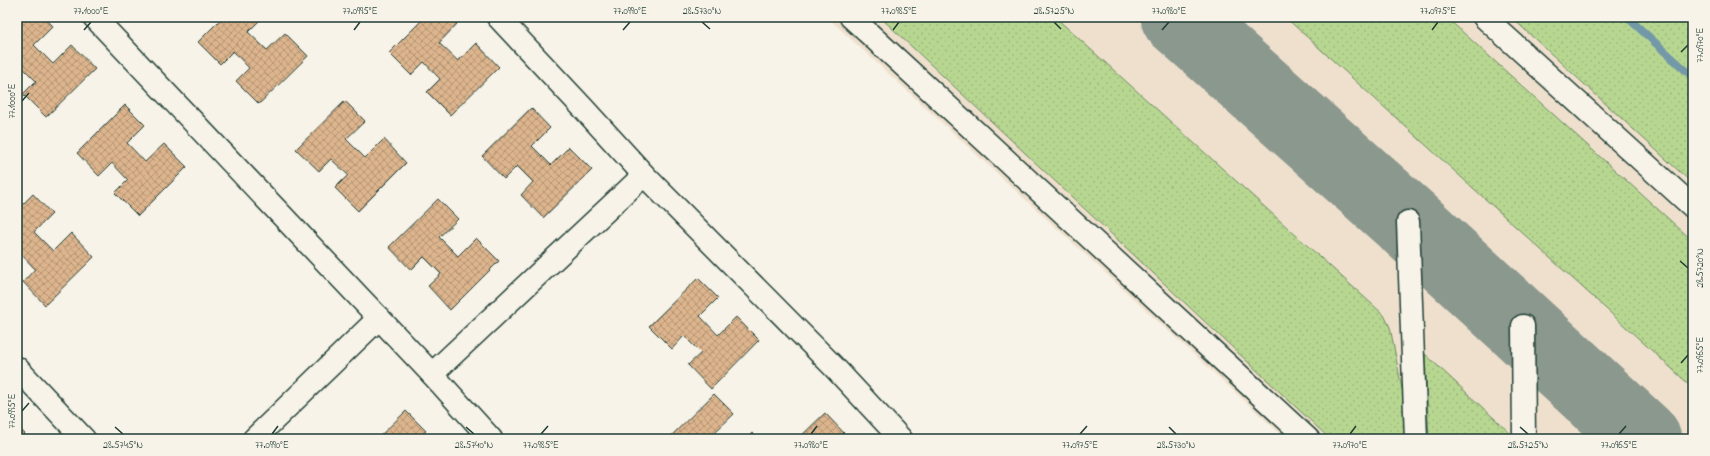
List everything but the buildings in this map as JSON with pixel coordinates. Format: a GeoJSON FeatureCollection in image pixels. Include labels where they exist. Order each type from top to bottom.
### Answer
{"type":"FeatureCollection","features":[{"type":"Feature","properties":{"kind":"street"},"geometry":{"type":"LineString","coordinates":[[94,17],[432,374],[491,439]]}},
{"type":"Feature","properties":{"kind":"street"},"geometry":{"type":"LineString","coordinates":[[498,17],[644,175],[833,366],[901,439]]}},
{"type":"Feature","properties":{"kind":"street"},"geometry":{"type":"LineString","coordinates":[[851,17],[1308,439]]}},
{"type":"Feature","properties":{"kind":"street"},"geometry":{"type":"LineString","coordinates":[[1484,17],[1693,207]]}},
{"type":"Feature","properties":{"kind":"street"},"geometry":{"type":"LineString","coordinates":[[432,374],[644,175]]}},
{"type":"Feature","properties":{"kind":"street"},"geometry":{"type":"LineString","coordinates":[[1408,222],[1416,439]]}},
{"type":"Feature","properties":{"kind":"street"},"geometry":{"type":"LineString","coordinates":[[254,439],[379,318]]}},
{"type":"Feature","properties":{"kind":"street"},"geometry":{"type":"LineString","coordinates":[[1523,326],[1524,439]]}},
{"type":"Feature","properties":{"kind":"street"},"geometry":{"type":"LineString","coordinates":[[17,368],[84,439]]}},
{"type":"Feature","properties":{"kind":"shaded area"},"geometry":{"type":"Polygon","coordinates":[[[827,17],[1693,17],[1693,439],[1286,439],[827,17]]]}},
{"type":"Feature","properties":{"kind":"green space"},"geometry":{"type":"Polygon","coordinates":[[[880,17],[1055,17],[1384,315],[1390,327],[1409,425],[1404,439],[1330,439],[880,17]]]}},
{"type":"Feature","properties":{"kind":"green space"},"geometry":{"type":"Polygon","coordinates":[[[1285,17],[1446,17],[1693,241],[1693,388],[1285,17]]]}},
{"type":"Feature","properties":{"kind":"green space"},"geometry":{"type":"Polygon","coordinates":[[[1511,17],[1693,17],[1693,184],[1511,17]]]}},
{"type":"Feature","properties":{"kind":"green space"},"geometry":{"type":"Polygon","coordinates":[[[1425,354],[1511,434],[1511,439],[1429,439],[1425,354]]]}},
{"type":"Feature","properties":{"kind":"waterway"},"geometry":{"type":"LineString","coordinates":[[1627,17],[1693,77]]}},
{"type":"Feature","properties":{"kind":"taxiway"},"geometry":{"type":"LineString","coordinates":[[1178,17],[1408,222],[1644,439]]}}]}
